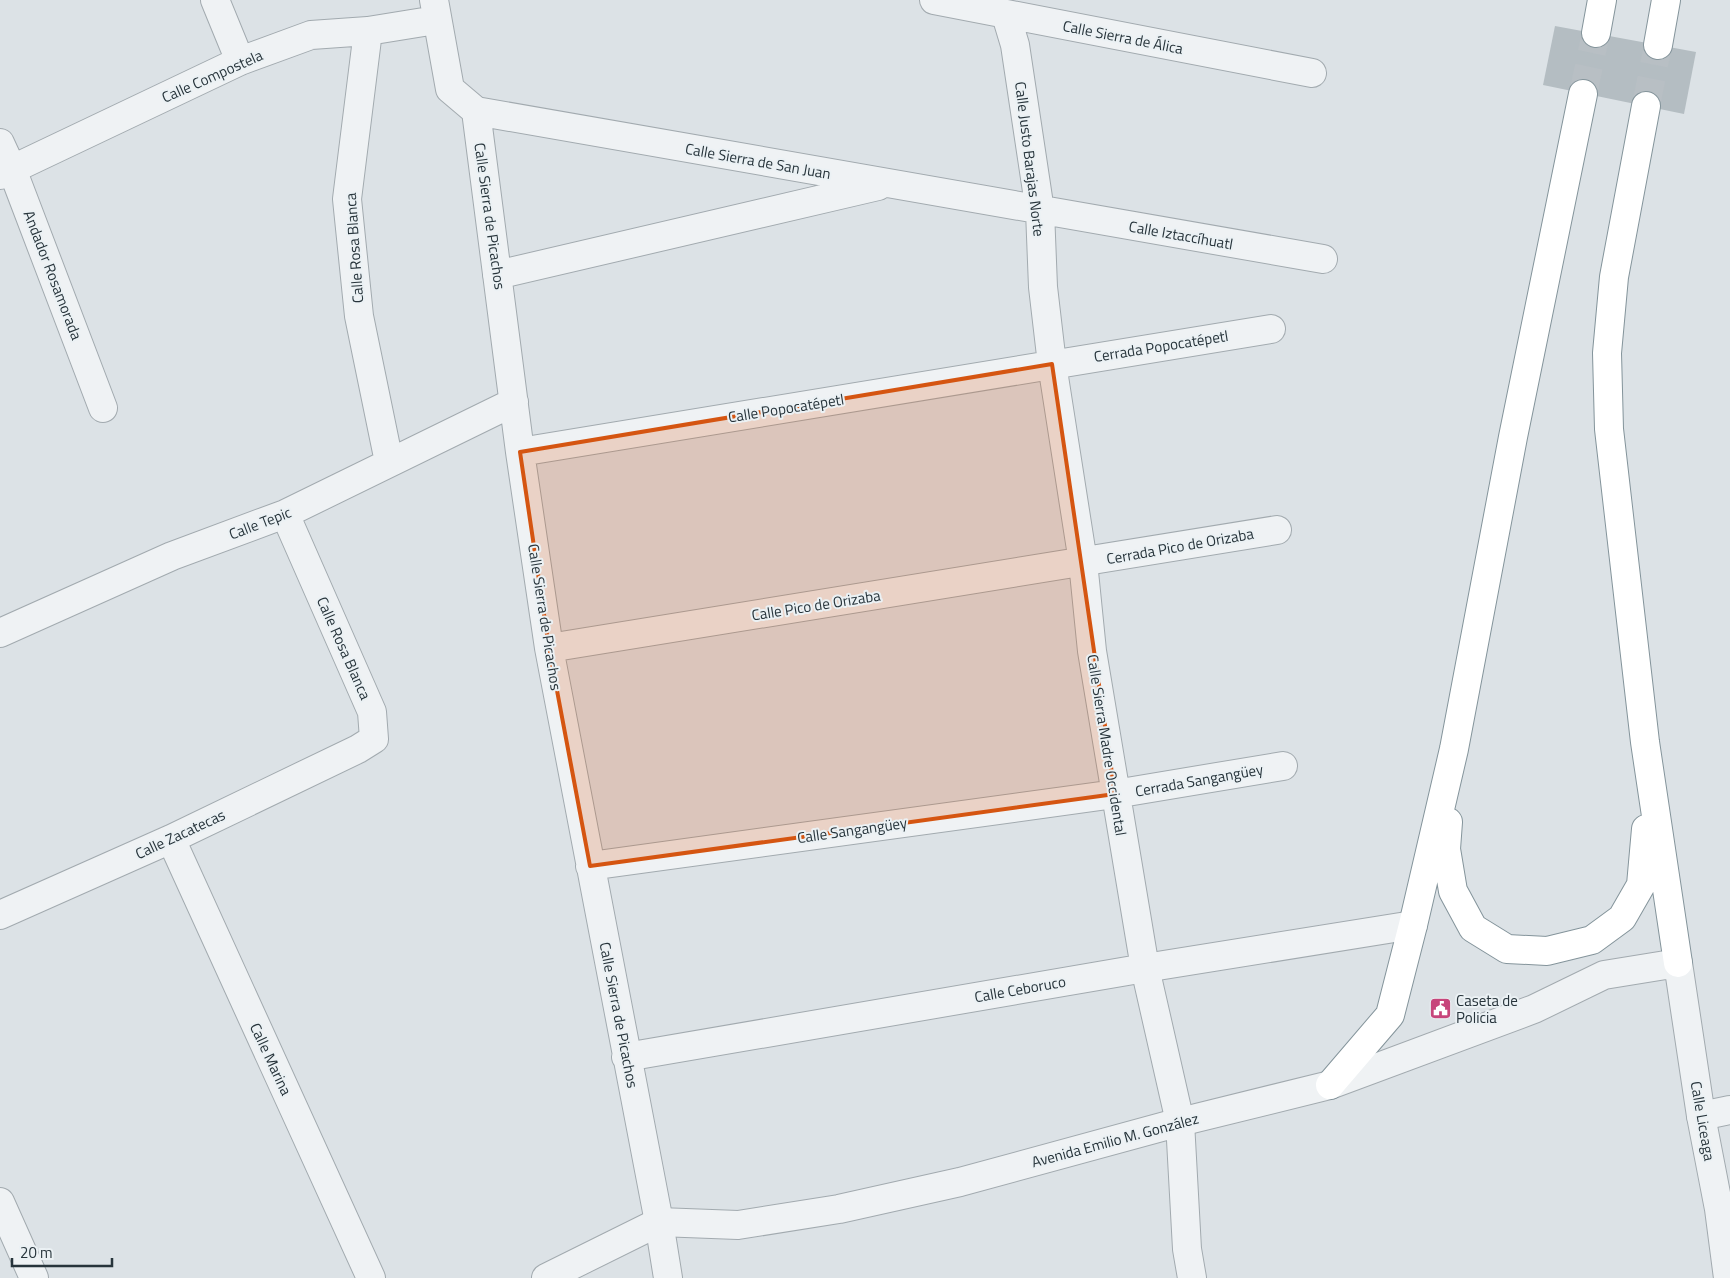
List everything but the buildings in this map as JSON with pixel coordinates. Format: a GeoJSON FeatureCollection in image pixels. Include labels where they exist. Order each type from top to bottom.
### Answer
{"type":"FeatureCollection","features":[{"type":"Feature","properties":{"kind":"highway"},"geometry":{"type":"LineString","coordinates":[[1596,33],[1601,0]]}},
{"type":"Feature","properties":{"kind":"highway"},"geometry":{"type":"LineString","coordinates":[[1658,45],[1666,0]]}},
{"type":"Feature","properties":{"kind":"highway"},"geometry":{"type":"LineString","coordinates":[[1330,1085],[1390,1015],[1413,925],[1454,749],[1513,437],[1583,94]]}},
{"type":"Feature","properties":{"kind":"highway"},"geometry":{"type":"LineString","coordinates":[[1646,106],[1614,278],[1607,353],[1610,429],[1645,742],[1678,963]]}},
{"type":"Feature","properties":{"kind":"highway"},"geometry":{"type":"LineString","coordinates":[[1454,749],[1446,849],[1453,891],[1474,928],[1507,948],[1547,951],[1592,940],[1622,918],[1642,885],[1646,846],[1645,742]]}},
{"type":"Feature","properties":{"kind":"street"},"geometry":{"type":"LineString","coordinates":[[216,0],[240,61]]}},
{"type":"Feature","properties":{"kind":"street","name":"Calle Sierra de Álica"},"geometry":{"type":"LineString","coordinates":[[934,0],[1312,73]]}},
{"type":"Feature","properties":{"kind":"street"},"geometry":{"type":"LineString","coordinates":[[435,10],[450,89],[476,111]]}},
{"type":"Feature","properties":{"kind":"street","name":"Calle Compostela"},"geometry":{"type":"LineString","coordinates":[[6,172],[240,61],[311,35],[368,31],[435,10]]}},
{"type":"Feature","properties":{"kind":"street","name":"Calle Justo Barajas Norte"},"geometry":{"type":"LineString","coordinates":[[1006,15],[1015,45],[1040,211],[1043,287],[1052,364]]}},
{"type":"Feature","properties":{"kind":"street","name":"Calle Rosa Blanca"},"geometry":{"type":"LineString","coordinates":[[368,31],[347,199],[359,316],[389,462]]}},
{"type":"Feature","properties":{"kind":"street","name":"Calle Sierra de San Juan"},"geometry":{"type":"LineString","coordinates":[[476,111],[1040,211]]}},
{"type":"Feature","properties":{"kind":"street","name":"Calle Sierra de Picachos"},"geometry":{"type":"LineString","coordinates":[[476,111],[520,452],[549,648],[659,1222],[668,1278]]}},
{"type":"Feature","properties":{"kind":"street","name":"Andador Rosamorada"},"geometry":{"type":"LineString","coordinates":[[0,143],[6,172],[103,408]]}},
{"type":"Feature","properties":{"kind":"street"},"geometry":{"type":"LineString","coordinates":[[498,275],[889,184]]}},
{"type":"Feature","properties":{"kind":"street","name":"Calle Iztaccíhuatl"},"geometry":{"type":"LineString","coordinates":[[1040,211],[1323,259]]}},
{"type":"Feature","properties":{"kind":"street","name":"Cerrada Popocatépetl"},"geometry":{"type":"LineString","coordinates":[[1052,364],[1271,329]]}},
{"type":"Feature","properties":{"kind":"street","name":"Calle Popocatépetl"},"geometry":{"type":"LineString","coordinates":[[520,452],[1052,364]]}},
{"type":"Feature","properties":{"kind":"street","name":"Calle Sierra Madre Occidental"},"geometry":{"type":"LineString","coordinates":[[1052,364],[1084,562],[1092,651],[1115,794],[1145,968],[1180,1122]]}},
{"type":"Feature","properties":{"kind":"street","name":"Calle Tepic"},"geometry":{"type":"LineString","coordinates":[[0,633],[172,556],[285,514],[514,402]]}},
{"type":"Feature","properties":{"kind":"street","name":"Calle Rosa Blanca"},"geometry":{"type":"LineString","coordinates":[[285,514],[372,712],[374,739],[358,749]]}},
{"type":"Feature","properties":{"kind":"street","name":"Cerrada Pico de Orizaba"},"geometry":{"type":"LineString","coordinates":[[1084,562],[1277,530]]}},
{"type":"Feature","properties":{"kind":"street","name":"Calle Pico de Orizaba"},"geometry":{"type":"LineString","coordinates":[[549,648],[1084,562]]}},
{"type":"Feature","properties":{"kind":"street","name":"Calle Zacatecas"},"geometry":{"type":"LineString","coordinates":[[0,915],[171,839],[358,749]]}},
{"type":"Feature","properties":{"kind":"street","name":"Cerrada Sangangüey"},"geometry":{"type":"LineString","coordinates":[[1115,794],[1283,766]]}},
{"type":"Feature","properties":{"kind":"street","name":"Calle Sangangüey"},"geometry":{"type":"LineString","coordinates":[[590,866],[1115,794]]}},
{"type":"Feature","properties":{"kind":"street","name":"Calle Marina"},"geometry":{"type":"LineString","coordinates":[[171,839],[371,1278]]}},
{"type":"Feature","properties":{"kind":"street","name":"Calle Ceboruco"},"geometry":{"type":"LineString","coordinates":[[626,1057],[1145,968],[1413,925]]}},
{"type":"Feature","properties":{"kind":"street","name":"Avenida Emilio M. González"},"geometry":{"type":"LineString","coordinates":[[546,1278],[659,1222],[738,1225],[839,1209],[960,1182],[1180,1122],[1330,1085],[1534,1009],[1604,975],[1678,963]]}},
{"type":"Feature","properties":{"kind":"street","name":"Calle Liceaga"},"geometry":{"type":"LineString","coordinates":[[1678,963],[1701,1116],[1725,1205],[1728,1278]]}},
{"type":"Feature","properties":{"kind":"street"},"geometry":{"type":"LineString","coordinates":[[1701,1116],[1730,1110]]}},
{"type":"Feature","properties":{"kind":"street"},"geometry":{"type":"LineString","coordinates":[[1180,1122],[1187,1249],[1192,1278]]}},
{"type":"Feature","properties":{"kind":"street"},"geometry":{"type":"LineString","coordinates":[[0,1202],[6,1234],[34,1278]]}},
{"type":"Feature","properties":{"kind":"highlighted area"},"geometry":{"type":"Polygon","coordinates":[[[1052,364],[1115,794],[590,866],[549,648],[520,452],[1052,364]]]}},
{"type":"Feature","properties":{"kind":"tunnel"},"geometry":{"type":"LineString","coordinates":[[1583,94],[1596,33]]}},
{"type":"Feature","properties":{"kind":"tunnel"},"geometry":{"type":"LineString","coordinates":[[1646,106],[1658,45]]}},
{"type":"Feature","properties":{"kind":"place","name":"Caseta de Policia"},"geometry":{"type":"Point","coordinates":[1440,1009]}}]}
